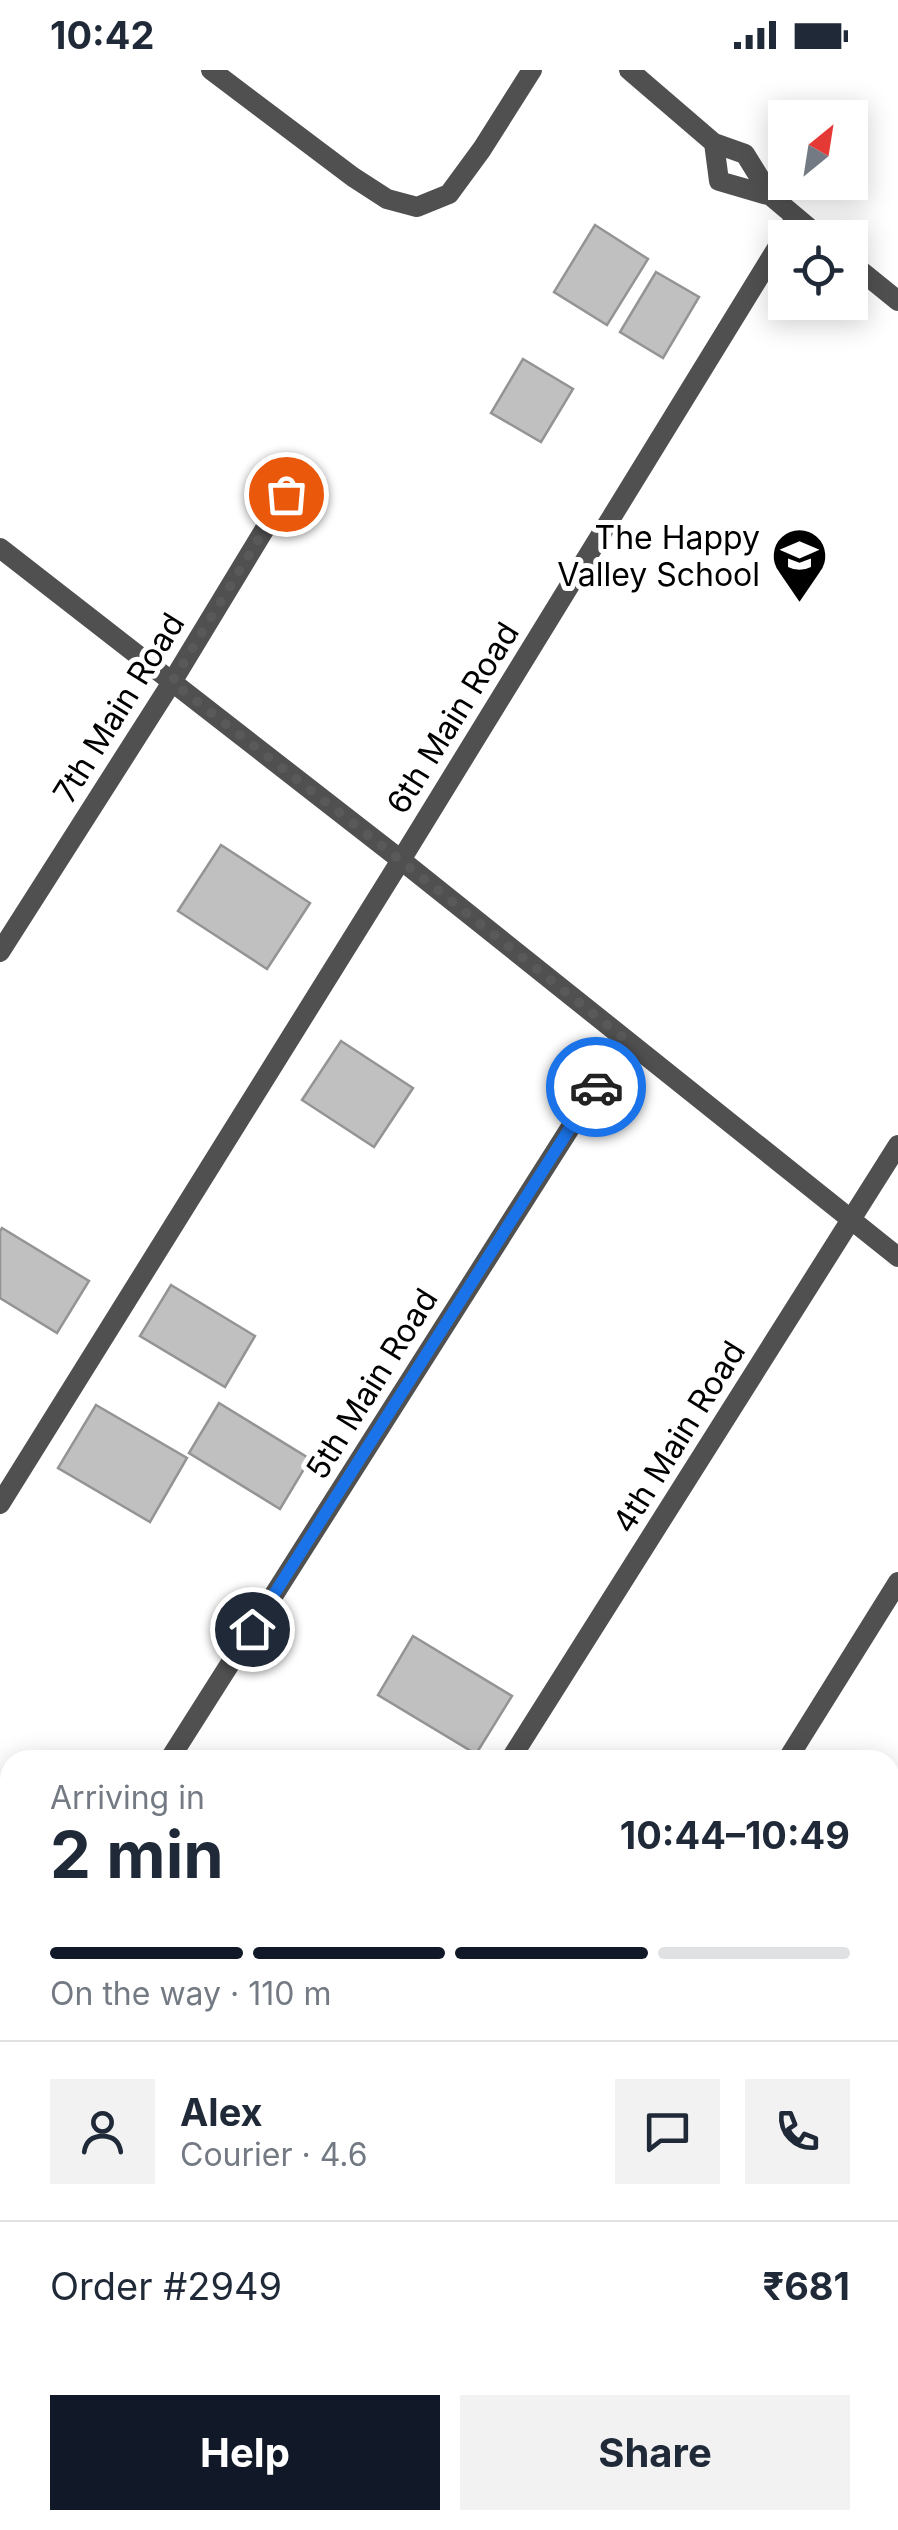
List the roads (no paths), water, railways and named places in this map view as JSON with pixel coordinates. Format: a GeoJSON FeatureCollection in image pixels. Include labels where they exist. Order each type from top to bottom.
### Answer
{"type":"FeatureCollection","features":[{"type":"Feature","properties":{"kind":"street"},"geometry":{"type":"LineString","coordinates":[[211,70],[353,177],[387,199],[417,207],[449,194],[532,70]]}},
{"type":"Feature","properties":{"kind":"street"},"geometry":{"type":"LineString","coordinates":[[629,70],[714,144],[746,154],[768,190]]}},
{"type":"Feature","properties":{"kind":"street"},"geometry":{"type":"LineString","coordinates":[[714,144],[720,181],[768,195]]}},
{"type":"Feature","properties":{"kind":"street"},"geometry":{"type":"LineString","coordinates":[[777,200],[800,220]]}},
{"type":"Feature","properties":{"kind":"street","name":"6th Main Road"},"geometry":{"type":"LineString","coordinates":[[0,1504],[796,217]]}},
{"type":"Feature","properties":{"kind":"street"},"geometry":{"type":"LineString","coordinates":[[868,277],[898,301]]}},
{"type":"Feature","properties":{"kind":"street","name":"7th Main Road"},"geometry":{"type":"LineString","coordinates":[[0,952],[286,494]]}},
{"type":"Feature","properties":{"kind":"street"},"geometry":{"type":"LineString","coordinates":[[0,548],[898,1257]]}},
{"type":"Feature","properties":{"kind":"street","name":"5th Main Road"},"geometry":{"type":"LineString","coordinates":[[176,1750],[626,1040]]}},
{"type":"Feature","properties":{"kind":"street","name":"4th Main Road"},"geometry":{"type":"LineString","coordinates":[[516,1750],[898,1145]]}},
{"type":"Feature","properties":{"kind":"street"},"geometry":{"type":"LineString","coordinates":[[793,1750],[898,1582]]}},
{"type":"Feature","properties":{"kind":"place","name":"The Happy Valley School"},"geometry":{"type":"Point","coordinates":[799,605]}}]}
